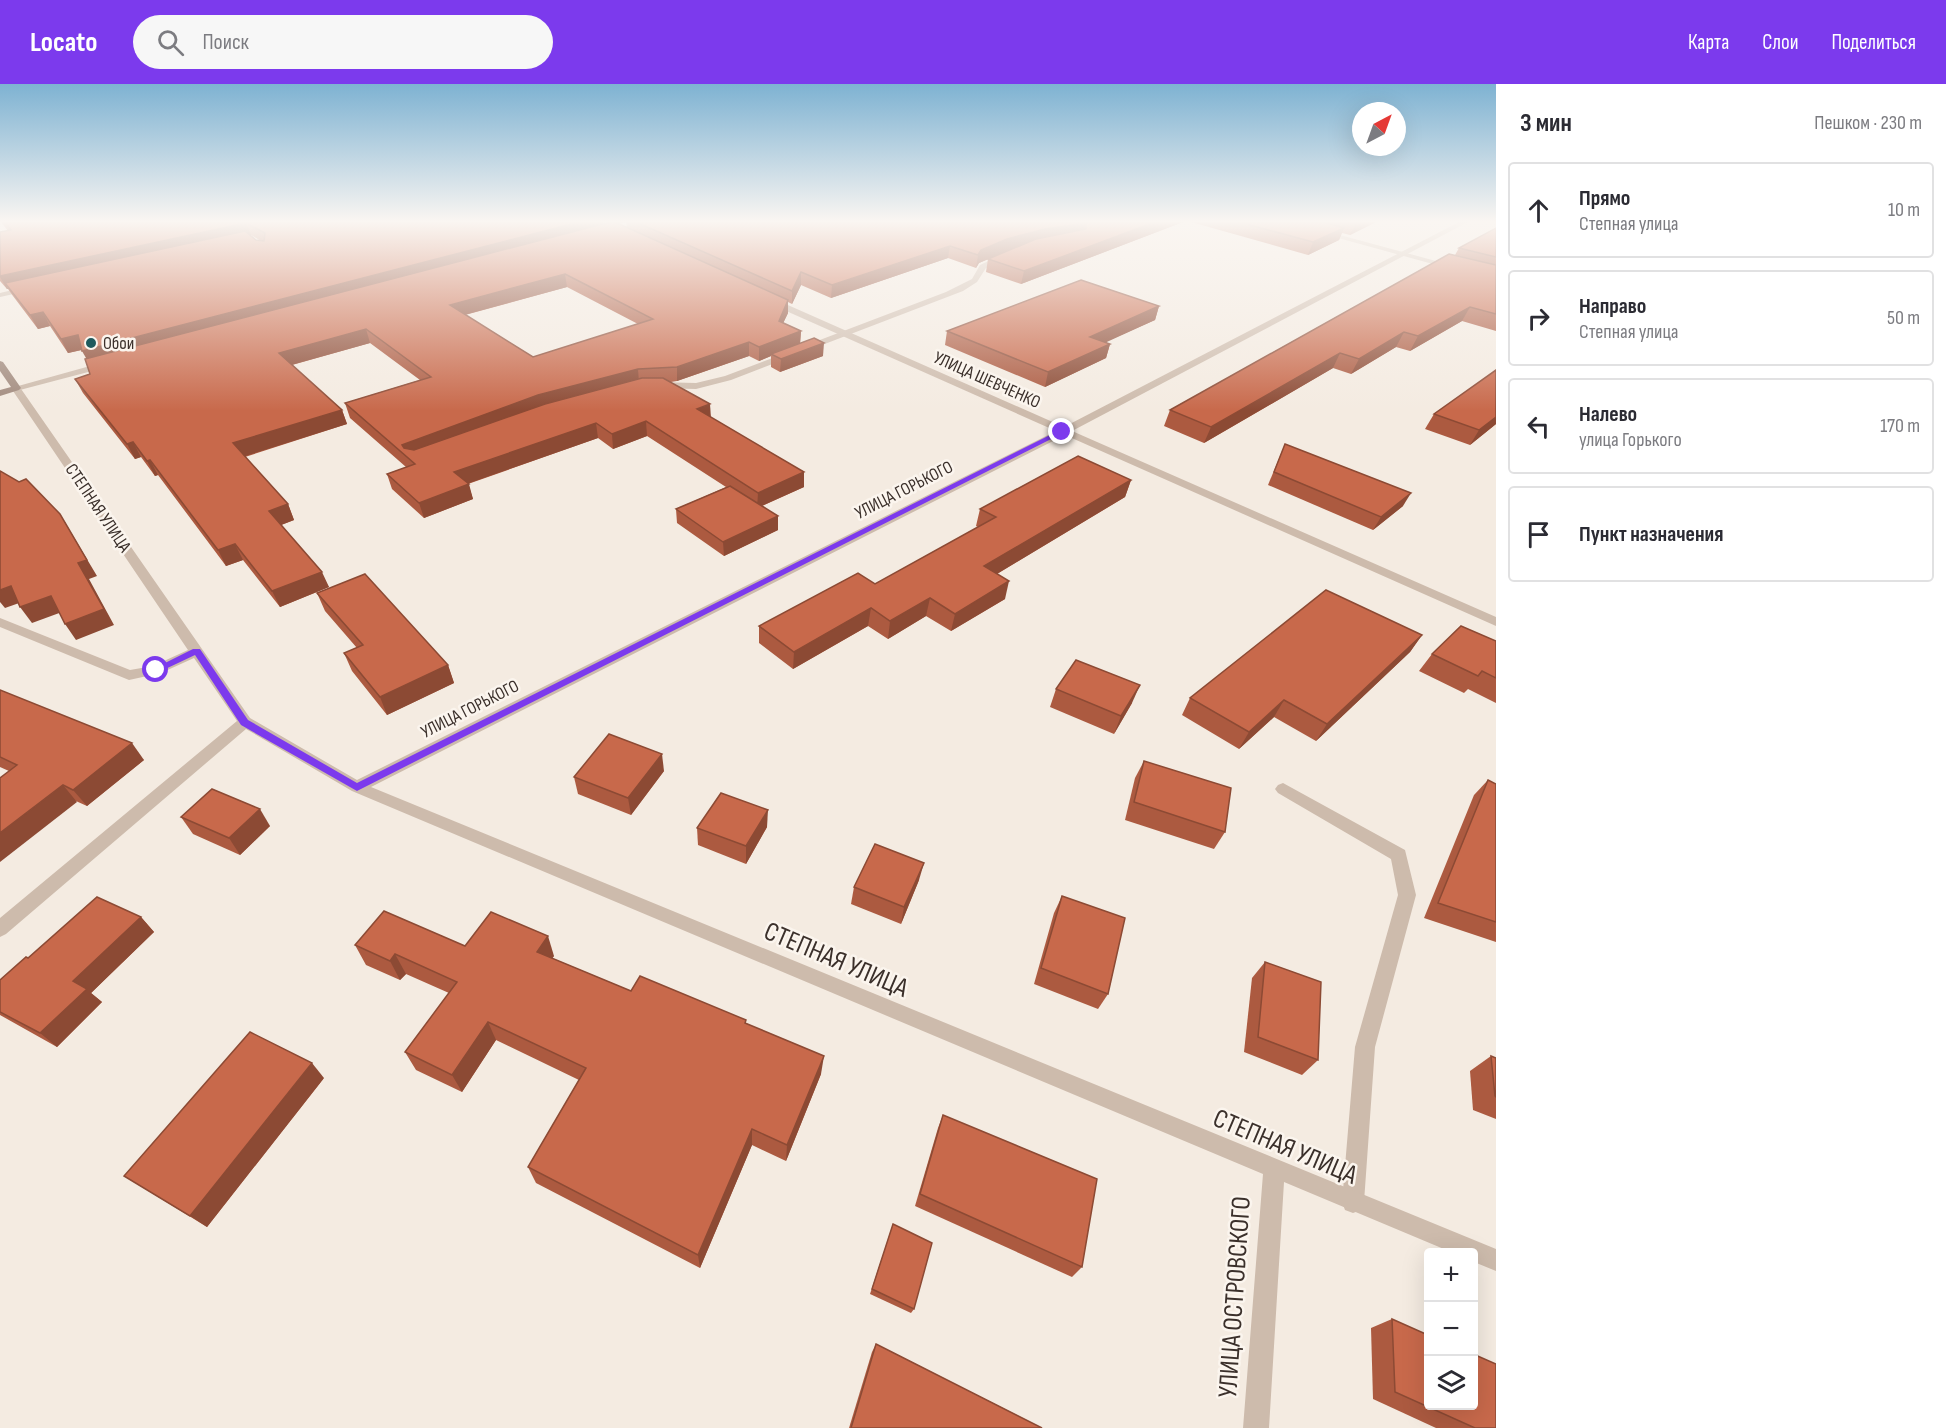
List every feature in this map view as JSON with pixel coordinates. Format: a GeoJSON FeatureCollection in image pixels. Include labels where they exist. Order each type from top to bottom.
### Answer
{"type":"FeatureCollection","features":[{"type":"Feature","properties":{"kind":"main road","name":"СТЕПНАЯ УЛИЦА"},"geometry":{"type":"LineString","coordinates":[[0,364],[8,390]]}},
{"type":"Feature","properties":{"kind":"street"},"geometry":{"type":"LineString","coordinates":[[643,387],[696,386],[717,380],[968,285]]}},
{"type":"Feature","properties":{"kind":"street","name":"УЛИЦА ГОРЬКОГО"},"geometry":{"type":"LineString","coordinates":[[357,788],[1062,432],[1346,285]]}},
{"type":"Feature","properties":{"kind":"street"},"geometry":{"type":"LineString","coordinates":[[0,295],[34,287]]}},
{"type":"Feature","properties":{"kind":"street","name":"УЛИЦА ШЕВЧЕНКО"},"geometry":{"type":"LineString","coordinates":[[755,294],[1062,432],[1496,622]]}},
{"type":"Feature","properties":{"kind":"street"},"geometry":{"type":"LineString","coordinates":[[8,390],[120,360]]}},
{"type":"Feature","properties":{"kind":"street","name":"СТЕПНАЯ УЛИЦА"},"geometry":{"type":"LineString","coordinates":[[8,390],[245,722],[357,788],[1496,1260]]}},
{"type":"Feature","properties":{"kind":"street"},"geometry":{"type":"LineString","coordinates":[[0,622],[129,675],[156,670],[196,651]]}},
{"type":"Feature","properties":{"kind":"street"},"geometry":{"type":"LineString","coordinates":[[0,929],[245,722]]}},
{"type":"Feature","properties":{"kind":"street"},"geometry":{"type":"LineString","coordinates":[[1283,789],[1399,855],[1407,895],[1365,1047],[1353,1202]]}},
{"type":"Feature","properties":{"kind":"street","name":"УЛИЦА ОСТРОВСКОГО"},"geometry":{"type":"LineString","coordinates":[[1256,1428],[1275,1170]]}},
{"type":"Feature","properties":{"kind":"building"},"geometry":{"type":"Polygon","coordinates":[[[6,285],[337,285],[82,351],[78,335],[61,339],[43,312],[30,315],[6,285]]]}},
{"type":"Feature","properties":{"kind":"building"},"geometry":{"type":"Polygon","coordinates":[[[370,285],[525,285],[450,305],[533,357],[653,319],[586,285],[754,285],[788,300],[779,321],[801,331],[759,347],[749,342],[677,367],[638,369],[538,395],[402,445],[404,448],[414,450],[545,404],[642,378],[663,378],[710,404],[697,409],[804,472],[758,493],[646,421],[612,434],[596,423],[454,472],[469,484],[419,503],[387,474],[415,464],[345,403],[431,377],[366,329],[279,353],[342,410],[233,443],[288,504],[269,511],[322,572],[272,591],[235,544],[218,550],[150,460],[147,461],[133,442],[127,444],[75,379],[90,374],[85,359],[370,285]]]}},
{"type":"Feature","properties":{"kind":"building"},"geometry":{"type":"Polygon","coordinates":[[[778,285],[795,285],[792,291],[778,285]]]}},
{"type":"Feature","properties":{"kind":"building"},"geometry":{"type":"Polygon","coordinates":[[[1069,285],[1095,285],[1159,306],[1090,337],[1110,344],[1048,372],[947,331],[1069,285]]]}},
{"type":"Feature","properties":{"kind":"building"},"geometry":{"type":"Polygon","coordinates":[[[1394,285],[1496,285],[1496,314],[1470,307],[1418,336],[1404,332],[1359,359],[1340,353],[1211,427],[1170,410],[1394,285]]]}},
{"type":"Feature","properties":{"kind":"building"},"geometry":{"type":"Polygon","coordinates":[[[814,338],[824,343],[781,359],[771,354],[814,338]]]}},
{"type":"Feature","properties":{"kind":"building"},"geometry":{"type":"Polygon","coordinates":[[[1496,370],[1496,417],[1479,430],[1434,414],[1496,370]]]}},
{"type":"Feature","properties":{"kind":"building"},"geometry":{"type":"Polygon","coordinates":[[[1285,444],[1411,493],[1381,517],[1274,472],[1285,444]]]}},
{"type":"Feature","properties":{"kind":"building"},"geometry":{"type":"Polygon","coordinates":[[[1078,456],[1131,480],[984,566],[1009,581],[955,614],[930,598],[890,621],[871,608],[794,652],[759,626],[858,573],[875,584],[996,517],[980,509],[1078,456]]]}},
{"type":"Feature","properties":{"kind":"building"},"geometry":{"type":"Polygon","coordinates":[[[0,471],[19,482],[26,479],[60,514],[87,560],[78,563],[104,609],[65,624],[51,596],[20,607],[11,586],[0,590],[0,471]]]}},
{"type":"Feature","properties":{"kind":"building"},"geometry":{"type":"Polygon","coordinates":[[[730,486],[778,516],[723,542],[676,509],[730,486]]]}},
{"type":"Feature","properties":{"kind":"building"},"geometry":{"type":"Polygon","coordinates":[[[365,574],[448,665],[380,697],[344,653],[363,645],[317,593],[365,574]]]}},
{"type":"Feature","properties":{"kind":"building"},"geometry":{"type":"Polygon","coordinates":[[[1326,590],[1422,635],[1327,724],[1284,700],[1249,732],[1190,698],[1326,590]]]}},
{"type":"Feature","properties":{"kind":"building"},"geometry":{"type":"Polygon","coordinates":[[[1461,626],[1496,641],[1496,678],[1482,671],[1478,676],[1432,654],[1461,626]]]}},
{"type":"Feature","properties":{"kind":"building"},"geometry":{"type":"Polygon","coordinates":[[[1076,660],[1140,685],[1121,716],[1056,689],[1076,660]]]}},
{"type":"Feature","properties":{"kind":"building"},"geometry":{"type":"Polygon","coordinates":[[[0,690],[132,743],[73,790],[63,785],[0,833],[0,778],[17,765],[0,757],[0,690]]]}},
{"type":"Feature","properties":{"kind":"building"},"geometry":{"type":"Polygon","coordinates":[[[609,734],[662,754],[628,798],[574,777],[609,734]]]}},
{"type":"Feature","properties":{"kind":"building"},"geometry":{"type":"Polygon","coordinates":[[[1144,761],[1231,788],[1225,832],[1134,802],[1144,761]]]}},
{"type":"Feature","properties":{"kind":"building"},"geometry":{"type":"Polygon","coordinates":[[[1488,780],[1496,784],[1496,922],[1438,903],[1488,780]]]}},
{"type":"Feature","properties":{"kind":"building"},"geometry":{"type":"Polygon","coordinates":[[[212,789],[260,809],[229,838],[181,817],[212,789]]]}},
{"type":"Feature","properties":{"kind":"building"},"geometry":{"type":"Polygon","coordinates":[[[721,793],[768,810],[746,846],[697,828],[721,793]]]}},
{"type":"Feature","properties":{"kind":"building"},"geometry":{"type":"Polygon","coordinates":[[[875,844],[924,863],[904,907],[854,887],[875,844]]]}},
{"type":"Feature","properties":{"kind":"building"},"geometry":{"type":"Polygon","coordinates":[[[1062,896],[1125,918],[1108,994],[1041,968],[1062,896]]]}},
{"type":"Feature","properties":{"kind":"building"},"geometry":{"type":"Polygon","coordinates":[[[97,897],[141,917],[73,981],[87,989],[40,1033],[0,1012],[0,980],[97,897]]]}},
{"type":"Feature","properties":{"kind":"building"},"geometry":{"type":"Polygon","coordinates":[[[384,911],[465,946],[491,912],[548,936],[537,952],[631,991],[640,976],[746,1020],[745,1023],[824,1056],[787,1145],[752,1129],[698,1255],[528,1167],[586,1068],[488,1022],[452,1075],[405,1052],[457,982],[395,954],[390,961],[355,945],[384,911]]]}},
{"type":"Feature","properties":{"kind":"building"},"geometry":{"type":"Polygon","coordinates":[[[1265,962],[1321,982],[1318,1060],[1258,1037],[1265,962]]]}},
{"type":"Feature","properties":{"kind":"building"},"geometry":{"type":"Polygon","coordinates":[[[250,1032],[312,1063],[190,1216],[124,1176],[250,1032]]]}},
{"type":"Feature","properties":{"kind":"building"},"geometry":{"type":"Polygon","coordinates":[[[1491,1056],[1496,1058],[1496,1097],[1495,1096],[1491,1056]]]}},
{"type":"Feature","properties":{"kind":"building"},"geometry":{"type":"Polygon","coordinates":[[[943,1115],[1097,1179],[1082,1267],[920,1194],[943,1115]]]}},
{"type":"Feature","properties":{"kind":"building"},"geometry":{"type":"Polygon","coordinates":[[[893,1224],[932,1243],[914,1309],[872,1289],[893,1224]]]}},
{"type":"Feature","properties":{"kind":"building"},"geometry":{"type":"Polygon","coordinates":[[[1392,1319],[1424,1333],[1424,1405],[1395,1392],[1392,1319]]]}},
{"type":"Feature","properties":{"kind":"building"},"geometry":{"type":"Polygon","coordinates":[[[876,1344],[1042,1428],[851,1428],[876,1344]]]}},
{"type":"Feature","properties":{"kind":"building"},"geometry":{"type":"Polygon","coordinates":[[[1478,1356],[1496,1364],[1496,1428],[1475,1428],[1435,1410],[1478,1410],[1478,1356]]]}},
{"type":"Feature","properties":{"kind":"place","name":"Обои"},"geometry":{"type":"Point","coordinates":[91,343]}},
{"type":"Feature","properties":{"kind":"route"},"geometry":{"type":"LineString","coordinates":[[156,670],[196,651],[245,722],[357,788],[1062,432]]}}]}
